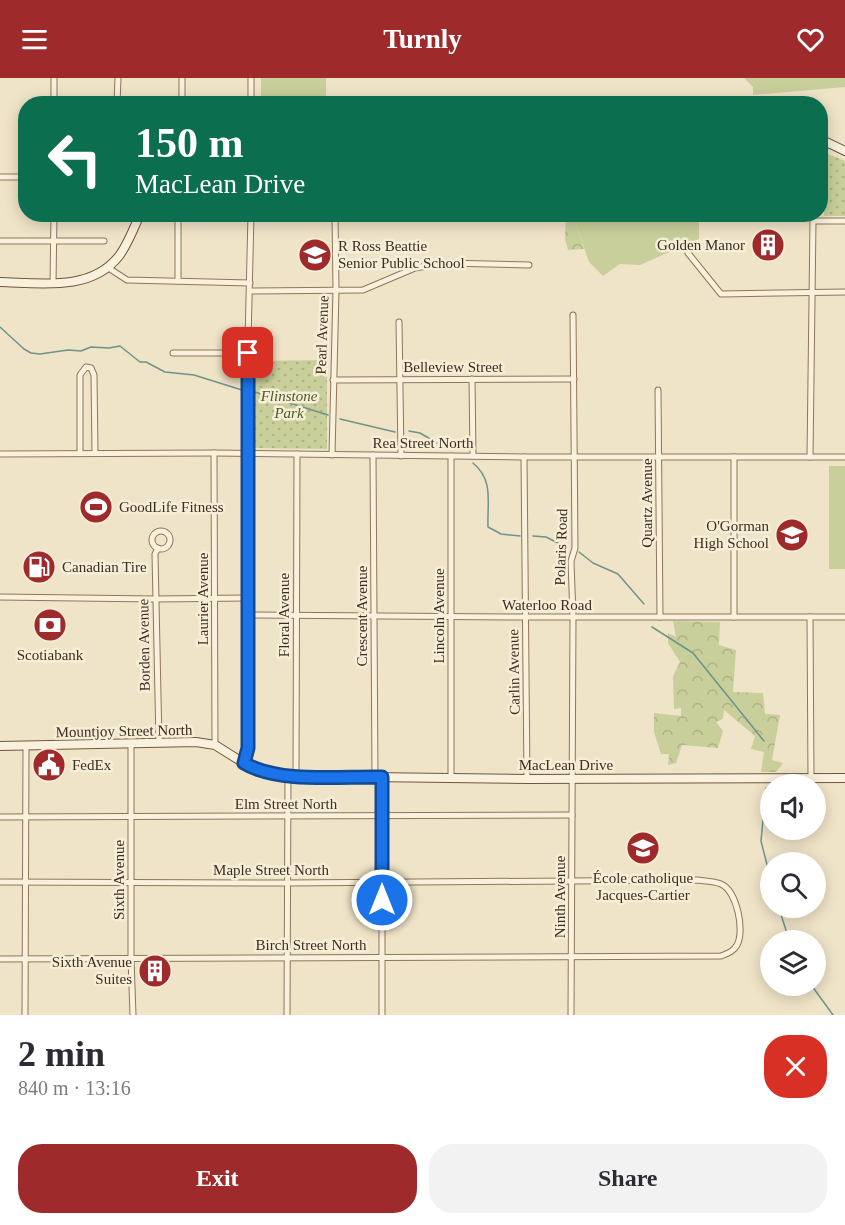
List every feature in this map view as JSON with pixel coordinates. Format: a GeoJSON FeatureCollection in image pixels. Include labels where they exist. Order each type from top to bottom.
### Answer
{"type":"FeatureCollection","features":[{"type":"Feature","properties":{"kind":"street"},"geometry":{"type":"LineString","coordinates":[[54,78],[54,96]]}},
{"type":"Feature","properties":{"kind":"street"},"geometry":{"type":"LineString","coordinates":[[117,96],[118,78]]}},
{"type":"Feature","properties":{"kind":"street"},"geometry":{"type":"LineString","coordinates":[[182,78],[182,96]]}},
{"type":"Feature","properties":{"kind":"street"},"geometry":{"type":"LineString","coordinates":[[251,78],[251,96]]}},
{"type":"Feature","properties":{"kind":"street"},"geometry":{"type":"LineString","coordinates":[[828,143],[844,151]]}},
{"type":"Feature","properties":{"kind":"street"},"geometry":{"type":"LineString","coordinates":[[0,177],[18,177]]}},
{"type":"Feature","properties":{"kind":"street"},"geometry":{"type":"LineString","coordinates":[[828,221],[845,221]]}},
{"type":"Feature","properties":{"kind":"street"},"geometry":{"type":"LineString","coordinates":[[53,284],[54,222]]}},
{"type":"Feature","properties":{"kind":"street"},"geometry":{"type":"LineString","coordinates":[[0,282],[53,284],[89,278],[118,257],[136,222]]}},
{"type":"Feature","properties":{"kind":"street"},"geometry":{"type":"LineString","coordinates":[[178,222],[178,281]]}},
{"type":"Feature","properties":{"kind":"street"},"geometry":{"type":"LineString","coordinates":[[244,763],[248,748],[248,353],[251,222]]}},
{"type":"Feature","properties":{"kind":"street","name":"Pearl Avenue"},"geometry":{"type":"LineString","coordinates":[[332,455],[336,290],[335,222]]}},
{"type":"Feature","properties":{"kind":"street"},"geometry":{"type":"LineString","coordinates":[[810,457],[814,292],[813,222]]}},
{"type":"Feature","properties":{"kind":"street"},"geometry":{"type":"LineString","coordinates":[[0,241],[104,241]]}},
{"type":"Feature","properties":{"kind":"street"},"geometry":{"type":"LineString","coordinates":[[688,253],[721,294],[845,291]]}},
{"type":"Feature","properties":{"kind":"street"},"geometry":{"type":"LineString","coordinates":[[250,291],[363,290],[416,268],[445,264],[529,266]]}},
{"type":"Feature","properties":{"kind":"street"},"geometry":{"type":"LineString","coordinates":[[107,267],[127,280],[250,283]]}},
{"type":"Feature","properties":{"kind":"street","name":"Polaris Road"},"geometry":{"type":"LineString","coordinates":[[572,779],[571,561],[575,548],[573,315]]}},
{"type":"Feature","properties":{"kind":"street"},"geometry":{"type":"LineString","coordinates":[[399,322],[401,456]]}},
{"type":"Feature","properties":{"kind":"street"},"geometry":{"type":"LineString","coordinates":[[173,353],[248,353]]}},
{"type":"Feature","properties":{"kind":"street"},"geometry":{"type":"LineString","coordinates":[[80,453],[80,375],[86,367],[91,369],[94,375],[94,453]]}},
{"type":"Feature","properties":{"kind":"street"},"geometry":{"type":"LineString","coordinates":[[472,379],[473,456]]}},
{"type":"Feature","properties":{"kind":"street","name":"Belleview Street"},"geometry":{"type":"LineString","coordinates":[[333,380],[574,380]]}},
{"type":"Feature","properties":{"kind":"street","name":"Quartz Avenue"},"geometry":{"type":"LineString","coordinates":[[658,390],[660,617]]}},
{"type":"Feature","properties":{"kind":"street","name":"Laurier Avenue"},"geometry":{"type":"LineString","coordinates":[[214,453],[215,746]]}},
{"type":"Feature","properties":{"kind":"street","name":"Rea Street North"},"geometry":{"type":"LineString","coordinates":[[0,454],[248,453],[524,457],[845,457]]}},
{"type":"Feature","properties":{"kind":"street","name":"Floral Avenue"},"geometry":{"type":"LineString","coordinates":[[287,1015],[288,816],[292,776],[297,454]]}},
{"type":"Feature","properties":{"kind":"street","name":"Crescent Avenue"},"geometry":{"type":"LineString","coordinates":[[373,455],[378,777],[382,816],[382,1015]]}},
{"type":"Feature","properties":{"kind":"street","name":"Lincoln Avenue"},"geometry":{"type":"LineString","coordinates":[[451,456],[452,777]]}},
{"type":"Feature","properties":{"kind":"street","name":"Carlin Avenue"},"geometry":{"type":"LineString","coordinates":[[524,457],[527,779]]}},
{"type":"Feature","properties":{"kind":"street"},"geometry":{"type":"LineString","coordinates":[[734,457],[734,618]]}},
{"type":"Feature","properties":{"kind":"street","name":"Borden Avenue"},"geometry":{"type":"LineString","coordinates":[[158,548],[155,555],[155,599],[159,743]]}},
{"type":"Feature","properties":{"kind":"street"},"geometry":{"type":"LineString","coordinates":[[0,597],[247,598]]}},
{"type":"Feature","properties":{"kind":"street","name":"Waterloo Road"},"geometry":{"type":"LineString","coordinates":[[248,615],[845,617]]}},
{"type":"Feature","properties":{"kind":"street"},"geometry":{"type":"LineString","coordinates":[[810,617],[812,774]]}},
{"type":"Feature","properties":{"kind":"street","name":"Mountjoy Street North"},"geometry":{"type":"LineString","coordinates":[[0,746],[196,742],[215,746],[258,772],[292,776]]}},
{"type":"Feature","properties":{"kind":"street","name":"Sixth Avenue"},"geometry":{"type":"LineString","coordinates":[[131,744],[133,1015]]}},
{"type":"Feature","properties":{"kind":"street"},"geometry":{"type":"LineString","coordinates":[[25,1015],[26,746]]}},
{"type":"Feature","properties":{"kind":"street","name":"MacLean Drive"},"geometry":{"type":"LineString","coordinates":[[292,776],[527,779],[760,778]]}},
{"type":"Feature","properties":{"kind":"street","name":"MacLean Drive"},"geometry":{"type":"LineString","coordinates":[[826,778],[845,778]]}},
{"type":"Feature","properties":{"kind":"street","name":"Ninth Avenue"},"geometry":{"type":"LineString","coordinates":[[571,1015],[572,779]]}},
{"type":"Feature","properties":{"kind":"street","name":"Elm Street North"},"geometry":{"type":"LineString","coordinates":[[0,817],[572,815]]}},
{"type":"Feature","properties":{"kind":"street","name":"Maple Street North"},"geometry":{"type":"LineString","coordinates":[[0,882],[287,883],[697,880],[721,884],[730,891],[739,917],[738,944],[732,952],[721,956],[658,955]]}},
{"type":"Feature","properties":{"kind":"street","name":"Birch Street North"},"geometry":{"type":"LineString","coordinates":[[0,958],[658,955]]}},
{"type":"Feature","properties":{"kind":"green space"},"geometry":{"type":"Polygon","coordinates":[[[261,78],[326,78],[326,96],[261,96],[261,78]]]}},
{"type":"Feature","properties":{"kind":"green space"},"geometry":{"type":"Polygon","coordinates":[[[744,78],[845,78],[845,87],[753,95],[753,87],[744,78]]]}},
{"type":"Feature","properties":{"kind":"green space"},"geometry":{"type":"Polygon","coordinates":[[[828,154],[845,161],[845,216],[828,216],[828,154]]]}},
{"type":"Feature","properties":{"kind":"green space"},"geometry":{"type":"Polygon","coordinates":[[[566,222],[578,222],[576,225],[584,249],[568,250],[565,239],[566,222]]]}},
{"type":"Feature","properties":{"kind":"green space"},"geometry":{"type":"Polygon","coordinates":[[[578,222],[699,222],[699,239],[640,265],[620,264],[603,276],[589,262],[576,225],[578,222]]]}},
{"type":"Feature","properties":{"kind":"green space","name":"Flinstone Park"},"geometry":{"type":"Polygon","coordinates":[[[327,360],[327,449],[252,448],[251,361],[327,360]]]}},
{"type":"Feature","properties":{"kind":"green space"},"geometry":{"type":"Polygon","coordinates":[[[829,466],[845,466],[845,569],[829,569],[829,466]]]}},
{"type":"Feature","properties":{"kind":"green space"},"geometry":{"type":"Polygon","coordinates":[[[673,621],[720,622],[719,645],[736,650],[733,692],[763,693],[765,714],[780,715],[772,760],[783,763],[776,772],[761,772],[764,752],[751,749],[755,736],[724,710],[723,719],[716,722],[723,731],[718,748],[682,745],[676,763],[668,765],[669,754],[661,754],[654,732],[654,713],[681,716],[681,708],[674,709],[673,676],[680,662],[668,643],[668,633],[676,637],[673,621]]]}},
{"type":"Feature","properties":{"kind":"waterway"},"geometry":{"type":"LineString","coordinates":[[0,327],[31,353],[81,351],[91,347],[120,346],[140,362],[146,362],[165,372],[194,375],[242,390]]}},
{"type":"Feature","properties":{"kind":"waterway"},"geometry":{"type":"LineString","coordinates":[[255,392],[328,415]]}},
{"type":"Feature","properties":{"kind":"waterway"},"geometry":{"type":"LineString","coordinates":[[340,419],[395,432]]}},
{"type":"Feature","properties":{"kind":"waterway"},"geometry":{"type":"LineString","coordinates":[[409,431],[420,433],[437,443]]}},
{"type":"Feature","properties":{"kind":"waterway"},"geometry":{"type":"LineString","coordinates":[[473,463],[480,470],[487,484],[488,527],[501,534],[520,536]]}},
{"type":"Feature","properties":{"kind":"waterway"},"geometry":{"type":"LineString","coordinates":[[533,536],[546,537],[566,547]]}},
{"type":"Feature","properties":{"kind":"waterway"},"geometry":{"type":"LineString","coordinates":[[579,552],[593,563],[618,574],[644,604]]}},
{"type":"Feature","properties":{"kind":"waterway"},"geometry":{"type":"LineString","coordinates":[[652,627],[693,653],[764,741]]}},
{"type":"Feature","properties":{"kind":"waterway"},"geometry":{"type":"LineString","coordinates":[[761,840],[764,852]]}},
{"type":"Feature","properties":{"kind":"waterway"},"geometry":{"type":"LineString","coordinates":[[782,918],[786,930]]}},
{"type":"Feature","properties":{"kind":"waterway"},"geometry":{"type":"LineString","coordinates":[[819,996],[833,1015]]}},
{"type":"Feature","properties":{"kind":"place","name":"Golden Manor"},"geometry":{"type":"Point","coordinates":[768,245]}},
{"type":"Feature","properties":{"kind":"place","name":"R Ross Beattie Senior Public School"},"geometry":{"type":"Point","coordinates":[315,255]}},
{"type":"Feature","properties":{"kind":"place","name":"GoodLife Fitness"},"geometry":{"type":"Point","coordinates":[96,507]}},
{"type":"Feature","properties":{"kind":"place","name":"O'Gorman High School"},"geometry":{"type":"Point","coordinates":[792,535]}},
{"type":"Feature","properties":{"kind":"place","name":"Canadian Tire"},"geometry":{"type":"Point","coordinates":[39,567]}},
{"type":"Feature","properties":{"kind":"place","name":"Scotiabank"},"geometry":{"type":"Point","coordinates":[50,625]}},
{"type":"Feature","properties":{"kind":"place","name":"FedEx"},"geometry":{"type":"Point","coordinates":[49,765]}},
{"type":"Feature","properties":{"kind":"place","name":"École catholique Jacques-Cartier"},"geometry":{"type":"Point","coordinates":[643,848]}},
{"type":"Feature","properties":{"kind":"place","name":"Sixth Avenue Suites"},"geometry":{"type":"Point","coordinates":[155,971]}},
{"type":"Feature","properties":{"kind":"route"},"geometry":{"type":"LineString","coordinates":[[248,353],[248,748],[244,763],[258,772],[288,776],[382,777],[382,900]]}}]}
